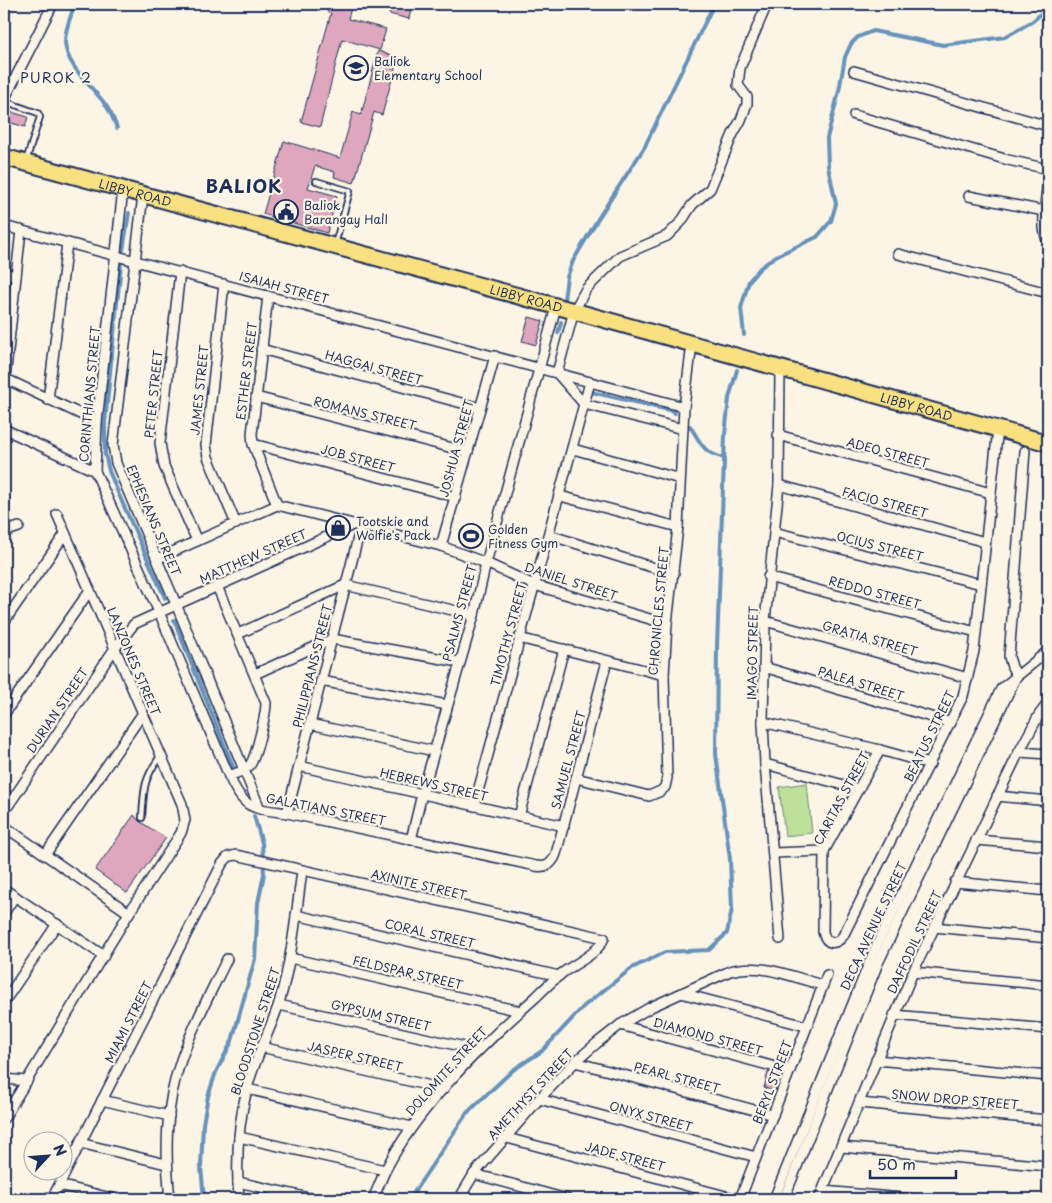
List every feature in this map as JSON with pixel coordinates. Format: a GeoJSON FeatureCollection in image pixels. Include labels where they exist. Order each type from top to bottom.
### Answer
{"type":"FeatureCollection","features":[{"type":"Feature","properties":{"kind":"main road","name":"LIBBY ROAD"},"geometry":{"type":"LineString","coordinates":[[4,157],[556,306],[1048,443]]}},
{"type":"Feature","properties":{"kind":"street"},"geometry":{"type":"LineString","coordinates":[[4,101],[53,4]]}},
{"type":"Feature","properties":{"kind":"street"},"geometry":{"type":"LineString","coordinates":[[683,429],[584,404],[557,373],[574,311],[586,289],[620,256],[667,236],[681,222],[692,205],[712,187],[718,169],[748,104],[747,97],[738,85],[740,68],[767,4]]}},
{"type":"Feature","properties":{"kind":"street"},"geometry":{"type":"LineString","coordinates":[[854,71],[1048,126]]}},
{"type":"Feature","properties":{"kind":"street"},"geometry":{"type":"LineString","coordinates":[[854,116],[1008,160],[1048,169]]}},
{"type":"Feature","properties":{"kind":"street"},"geometry":{"type":"LineString","coordinates":[[1048,180],[1044,211],[1045,235],[1048,241]]}},
{"type":"Feature","properties":{"kind":"street"},"geometry":{"type":"LineString","coordinates":[[115,255],[123,189]]}},
{"type":"Feature","properties":{"kind":"street","name":"EPHESIANS STREET"},"geometry":{"type":"LineString","coordinates":[[143,195],[113,445],[116,463],[260,809]]}},
{"type":"Feature","properties":{"kind":"street"},"geometry":{"type":"LineString","coordinates":[[969,196],[1044,211]]}},
{"type":"Feature","properties":{"kind":"street","name":"ISAIAH STREET"},"geometry":{"type":"LineString","coordinates":[[4,226],[684,407]]}},
{"type":"Feature","properties":{"kind":"street"},"geometry":{"type":"LineString","coordinates":[[21,230],[4,378],[97,422]]}},
{"type":"Feature","properties":{"kind":"street"},"geometry":{"type":"LineString","coordinates":[[48,400],[68,243]]}},
{"type":"Feature","properties":{"kind":"street"},"geometry":{"type":"LineString","coordinates":[[898,254],[1048,293]]}},
{"type":"Feature","properties":{"kind":"street","name":"CORINTHIANS STREET"},"geometry":{"type":"LineString","coordinates":[[115,255],[97,422],[95,472],[159,612]]}},
{"type":"Feature","properties":{"kind":"street","name":"PETER STREET"},"geometry":{"type":"LineString","coordinates":[[180,272],[160,442],[164,466],[197,541]]}},
{"type":"Feature","properties":{"kind":"street"},"geometry":{"type":"LineString","coordinates":[[4,273],[16,276]]}},
{"type":"Feature","properties":{"kind":"street","name":"JAMES STREET"},"geometry":{"type":"LineString","coordinates":[[224,284],[206,445],[208,457],[236,524]]}},
{"type":"Feature","properties":{"kind":"street","name":"ESTHER STREET"},"geometry":{"type":"LineString","coordinates":[[268,296],[252,426],[253,444],[277,506]]}},
{"type":"Feature","properties":{"kind":"street","name":"PSALMS STREET"},"geometry":{"type":"LineString","coordinates":[[411,840],[422,794],[474,615],[486,563],[556,306]]}},
{"type":"Feature","properties":{"kind":"street","name":"CHRONICLES STREET"},"geometry":{"type":"LineString","coordinates":[[576,778],[649,796],[656,794],[665,786],[668,771],[664,675],[667,624],[674,574],[684,407],[692,344]]}},
{"type":"Feature","properties":{"kind":"street","name":"HAGGAI STREET"},"geometry":{"type":"LineString","coordinates":[[261,349],[480,408]]}},
{"type":"Feature","properties":{"kind":"street","name":"JOSHUA STREET"},"geometry":{"type":"LineString","coordinates":[[442,546],[495,356]]}},
{"type":"Feature","properties":{"kind":"street","name":"IMAGO STREET"},"geometry":{"type":"LineString","coordinates":[[780,368],[778,485],[765,621],[763,722],[780,939]]}},
{"type":"Feature","properties":{"kind":"street","name":"TIMOTHY STREET"},"geometry":{"type":"LineString","coordinates":[[474,806],[590,382]]}},
{"type":"Feature","properties":{"kind":"street","name":"ROMANS STREET"},"geometry":{"type":"LineString","coordinates":[[256,397],[468,452]]}},
{"type":"Feature","properties":{"kind":"street","name":"BEATUS STREET"},"geometry":{"type":"LineString","coordinates":[[832,943],[843,936],[963,696],[976,632],[998,428]]}},
{"type":"Feature","properties":{"kind":"street"},"geometry":{"type":"LineString","coordinates":[[4,429],[95,472]]}},
{"type":"Feature","properties":{"kind":"street","name":"ADEO STREET"},"geometry":{"type":"LineString","coordinates":[[778,435],[991,493]]}},
{"type":"Feature","properties":{"kind":"street","name":"JOB STREET"},"geometry":{"type":"LineString","coordinates":[[253,444],[456,497]]}},
{"type":"Feature","properties":{"kind":"street"},"geometry":{"type":"LineString","coordinates":[[573,449],[680,479]]}},
{"type":"Feature","properties":{"kind":"street"},"geometry":{"type":"LineString","coordinates":[[1017,676],[1009,657],[1025,451]]}},
{"type":"Feature","properties":{"kind":"street","name":"FACIO STREET"},"geometry":{"type":"LineString","coordinates":[[778,485],[985,542]]}},
{"type":"Feature","properties":{"kind":"street"},"geometry":{"type":"LineString","coordinates":[[560,496],[678,527]]}},
{"type":"Feature","properties":{"kind":"street"},"geometry":{"type":"LineString","coordinates":[[157,558],[277,506]]}},
{"type":"Feature","properties":{"kind":"street","name":"DANIEL STREET"},"geometry":{"type":"LineString","coordinates":[[277,506],[442,546],[486,563],[534,585],[667,624]]}},
{"type":"Feature","properties":{"kind":"street","name":"LANZONES STREET"},"geometry":{"type":"LineString","coordinates":[[57,514],[182,804],[186,820],[181,833],[129,913]]}},
{"type":"Feature","properties":{"kind":"street","name":"MATTHEW STREET"},"geometry":{"type":"LineString","coordinates":[[134,624],[358,525]]}},
{"type":"Feature","properties":{"kind":"street","name":"PHILIPPIANS STREET"},"geometry":{"type":"LineString","coordinates":[[287,813],[346,586],[358,525]]}},
{"type":"Feature","properties":{"kind":"street"},"geometry":{"type":"LineString","coordinates":[[4,532],[19,527]]}},
{"type":"Feature","properties":{"kind":"street","name":"OCIUS STREET"},"geometry":{"type":"LineString","coordinates":[[774,532],[981,584]]}},
{"type":"Feature","properties":{"kind":"street"},"geometry":{"type":"LineString","coordinates":[[4,622],[66,534]]}},
{"type":"Feature","properties":{"kind":"street"},"geometry":{"type":"LineString","coordinates":[[549,535],[674,574]]}},
{"type":"Feature","properties":{"kind":"street","name":"REDDO STREET"},"geometry":{"type":"LineString","coordinates":[[768,577],[976,632]]}},
{"type":"Feature","properties":{"kind":"street"},"geometry":{"type":"LineString","coordinates":[[217,586],[255,674],[264,697],[266,709],[253,759],[244,770],[229,776]]}},
{"type":"Feature","properties":{"kind":"street"},"geometry":{"type":"LineString","coordinates":[[238,634],[346,586],[474,615]]}},
{"type":"Feature","properties":{"kind":"street"},"geometry":{"type":"LineString","coordinates":[[4,714],[90,590]]}},
{"type":"Feature","properties":{"kind":"street","name":"GALATIANS STREET"},"geometry":{"type":"LineString","coordinates":[[159,612],[235,790],[244,802],[260,809],[287,813],[536,866],[550,865]]}},
{"type":"Feature","properties":{"kind":"street","name":"GRATIA STREET"},"geometry":{"type":"LineString","coordinates":[[765,621],[968,678]]}},
{"type":"Feature","properties":{"kind":"street","name":"DURIAN STREET"},"geometry":{"type":"LineString","coordinates":[[4,812],[115,648],[134,624]]}},
{"type":"Feature","properties":{"kind":"street"},"geometry":{"type":"LineString","coordinates":[[519,638],[664,675]]}},
{"type":"Feature","properties":{"kind":"street"},"geometry":{"type":"LineString","coordinates":[[255,674],[332,639],[459,662]]}},
{"type":"Feature","properties":{"kind":"street"},"geometry":{"type":"LineString","coordinates":[[519,816],[564,649]]}},
{"type":"Feature","properties":{"kind":"street","name":"DECA AVENUE STREET"},"geometry":{"type":"LineString","coordinates":[[774,1199],[811,1118],[874,961],[966,772],[1017,676],[1048,651]]}},
{"type":"Feature","properties":{"kind":"street","name":"SAMUEL STREET"},"geometry":{"type":"LineString","coordinates":[[550,865],[556,854],[564,826],[607,661]]}},
{"type":"Feature","properties":{"kind":"street","name":"PALEA STREET"},"geometry":{"type":"LineString","coordinates":[[764,667],[950,723]]}},
{"type":"Feature","properties":{"kind":"street"},"geometry":{"type":"LineString","coordinates":[[321,681],[447,706]]}},
{"type":"Feature","properties":{"kind":"street","name":"DAFFODIL STREET"},"geometry":{"type":"LineString","coordinates":[[821,1195],[913,972],[1019,752],[1039,715],[1048,703]]}},
{"type":"Feature","properties":{"kind":"street"},"geometry":{"type":"LineString","coordinates":[[45,854],[143,713]]}},
{"type":"Feature","properties":{"kind":"street"},"geometry":{"type":"LineString","coordinates":[[763,722],[930,764]]}},
{"type":"Feature","properties":{"kind":"street"},"geometry":{"type":"LineString","coordinates":[[310,724],[434,752]]}},
{"type":"Feature","properties":{"kind":"street","name":"CARITAS STREET"},"geometry":{"type":"LineString","coordinates":[[832,943],[826,940],[823,932],[824,851],[880,750]]}},
{"type":"Feature","properties":{"kind":"street"},"geometry":{"type":"LineString","coordinates":[[1019,752],[1048,754]]}},
{"type":"Feature","properties":{"kind":"street"},"geometry":{"type":"LineString","coordinates":[[765,764],[859,789]]}},
{"type":"Feature","properties":{"kind":"street","name":"HEBREWS STREET"},"geometry":{"type":"LineString","coordinates":[[299,766],[564,826]]}},
{"type":"Feature","properties":{"kind":"street"},"geometry":{"type":"LineString","coordinates":[[997,796],[1048,801]]}},
{"type":"Feature","properties":{"kind":"street"},"geometry":{"type":"LineString","coordinates":[[4,826],[129,913],[4,1118]]}},
{"type":"Feature","properties":{"kind":"street"},"geometry":{"type":"LineString","coordinates":[[976,840],[1048,846]]}},
{"type":"Feature","properties":{"kind":"street"},"geometry":{"type":"LineString","coordinates":[[773,853],[824,851]]}},
{"type":"Feature","properties":{"kind":"street","name":"AXINITE STREET"},"geometry":{"type":"LineString","coordinates":[[228,856],[236,855],[259,860],[604,938]]}},
{"type":"Feature","properties":{"kind":"street","name":"MIAMI STREET"},"geometry":{"type":"LineString","coordinates":[[52,1199],[222,864],[228,856]]}},
{"type":"Feature","properties":{"kind":"street","name":"BLOODSTONE STREET"},"geometry":{"type":"LineString","coordinates":[[239,1199],[240,1137],[247,1089],[278,1004],[290,958],[302,871]]}},
{"type":"Feature","properties":{"kind":"street"},"geometry":{"type":"LineString","coordinates":[[955,882],[1048,891]]}},
{"type":"Feature","properties":{"kind":"street"},"geometry":{"type":"LineString","coordinates":[[4,888],[104,956]]}},
{"type":"Feature","properties":{"kind":"street"},"geometry":{"type":"LineString","coordinates":[[4,913],[15,896]]}},
{"type":"Feature","properties":{"kind":"street","name":"CORAL STREET"},"geometry":{"type":"LineString","coordinates":[[296,915],[559,976]]}},
{"type":"Feature","properties":{"kind":"street"},"geometry":{"type":"LineString","coordinates":[[4,1002],[57,924]]}},
{"type":"Feature","properties":{"kind":"street"},"geometry":{"type":"LineString","coordinates":[[934,927],[1048,938]]}},
{"type":"Feature","properties":{"kind":"street","name":"DOLOMITE STREET"},"geometry":{"type":"LineString","coordinates":[[373,1199],[385,1170],[412,1127],[478,1050],[559,976],[599,948],[604,938]]}},
{"type":"Feature","properties":{"kind":"street","name":"FELDSPAR STREET"},"geometry":{"type":"LineString","coordinates":[[290,958],[520,1011]]}},
{"type":"Feature","properties":{"kind":"street"},"geometry":{"type":"LineString","coordinates":[[170,1199],[166,1164],[169,1116],[176,1077],[181,1059],[227,959]]}},
{"type":"Feature","properties":{"kind":"street","name":"AMETHYST STREET"},"geometry":{"type":"LineString","coordinates":[[459,1199],[474,1174],[539,1099],[575,1062],[620,1026],[651,1007],[730,971],[741,968],[755,967],[822,985]]}},
{"type":"Feature","properties":{"kind":"street"},"geometry":{"type":"LineString","coordinates":[[913,972],[1048,985]]}},
{"type":"Feature","properties":{"kind":"street","name":"BERYL STREET"},"geometry":{"type":"LineString","coordinates":[[738,1199],[773,1115],[826,975]]}},
{"type":"Feature","properties":{"kind":"street"},"geometry":{"type":"LineString","coordinates":[[681,993],[806,1026]]}},
{"type":"Feature","properties":{"kind":"street","name":"GYPSUM STREET"},"geometry":{"type":"LineString","coordinates":[[278,1004],[478,1050]]}},
{"type":"Feature","properties":{"kind":"street"},"geometry":{"type":"LineString","coordinates":[[894,1015],[1048,1029]]}},
{"type":"Feature","properties":{"kind":"street","name":"DIAMOND STREET"},"geometry":{"type":"LineString","coordinates":[[620,1026],[790,1071]]}},
{"type":"Feature","properties":{"kind":"street","name":"JASPER STREET"},"geometry":{"type":"LineString","coordinates":[[261,1047],[444,1089]]}},
{"type":"Feature","properties":{"kind":"street"},"geometry":{"type":"LineString","coordinates":[[876,1060],[1048,1076]]}},
{"type":"Feature","properties":{"kind":"street","name":"PEARL STREET"},"geometry":{"type":"LineString","coordinates":[[575,1062],[773,1115]]}},
{"type":"Feature","properties":{"kind":"street"},"geometry":{"type":"LineString","coordinates":[[4,1079],[26,1081]]}},
{"type":"Feature","properties":{"kind":"street"},"geometry":{"type":"LineString","coordinates":[[247,1089],[412,1127]]}},
{"type":"Feature","properties":{"kind":"street","name":"ONYX STREET"},"geometry":{"type":"LineString","coordinates":[[539,1099],[756,1157]]}},
{"type":"Feature","properties":{"kind":"street"},"geometry":{"type":"LineString","coordinates":[[102,1100],[169,1116]]}},
{"type":"Feature","properties":{"kind":"street","name":"SNOW DROP STREET"},"geometry":{"type":"LineString","coordinates":[[859,1102],[1048,1120]]}},
{"type":"Feature","properties":{"kind":"street","name":"DECA AVENUE STREET"},"geometry":{"type":"LineString","coordinates":[[784,1199],[811,1118]]}},
{"type":"Feature","properties":{"kind":"street"},"geometry":{"type":"LineString","coordinates":[[240,1137],[385,1170]]}},
{"type":"Feature","properties":{"kind":"street","name":"JADE STREET"},"geometry":{"type":"LineString","coordinates":[[507,1138],[738,1199]]}},
{"type":"Feature","properties":{"kind":"street"},"geometry":{"type":"LineString","coordinates":[[80,1143],[166,1164]]}},
{"type":"Feature","properties":{"kind":"street"},"geometry":{"type":"LineString","coordinates":[[841,1147],[1048,1166]]}},
{"type":"Feature","properties":{"kind":"street"},"geometry":{"type":"LineString","coordinates":[[474,1174],[567,1199]]}},
{"type":"Feature","properties":{"kind":"street"},"geometry":{"type":"LineString","coordinates":[[238,1182],[314,1199]]}},
{"type":"Feature","properties":{"kind":"street"},"geometry":{"type":"LineString","coordinates":[[59,1185],[115,1199]]}},
{"type":"Feature","properties":{"kind":"street"},"geometry":{"type":"LineString","coordinates":[[821,1195],[913,1199]]}},
{"type":"Feature","properties":{"kind":"lane"},"geometry":{"type":"LineString","coordinates":[[4,101],[38,113],[40,117],[26,163]]}},
{"type":"Feature","properties":{"kind":"lane"},"geometry":{"type":"LineString","coordinates":[[316,181],[350,191],[334,246]]}},
{"type":"Feature","properties":{"kind":"lane"},"geometry":{"type":"LineString","coordinates":[[142,818],[144,784],[161,755]]}},
{"type":"Feature","properties":{"kind":"green space"},"geometry":{"type":"Polygon","coordinates":[[[807,783],[812,833],[785,836],[779,787],[807,783]]]}},
{"type":"Feature","properties":{"kind":"building"},"geometry":{"type":"Polygon","coordinates":[[[330,4],[352,4],[348,19],[386,29],[380,50],[342,39],[320,127],[301,122],[331,13],[327,12],[330,4]]]}},
{"type":"Feature","properties":{"kind":"building"},"geometry":{"type":"Polygon","coordinates":[[[391,4],[412,4],[409,19],[389,14],[391,4]]]}},
{"type":"Feature","properties":{"kind":"building"},"geometry":{"type":"Polygon","coordinates":[[[378,51],[398,57],[382,115],[374,112],[354,183],[334,177],[335,172],[315,166],[308,188],[337,196],[327,233],[263,214],[284,141],[340,158],[353,112],[361,115],[378,51]]]}},
{"type":"Feature","properties":{"kind":"building"},"geometry":{"type":"Polygon","coordinates":[[[8,111],[28,117],[25,127],[5,121],[8,111]]]}},
{"type":"Feature","properties":{"kind":"building"},"geometry":{"type":"Polygon","coordinates":[[[529,317],[543,321],[536,345],[522,341],[529,317]]]}},
{"type":"Feature","properties":{"kind":"building"},"geometry":{"type":"Polygon","coordinates":[[[134,815],[139,821],[166,838],[127,893],[95,870],[134,815]]]}},
{"type":"Feature","properties":{"kind":"building"},"geometry":{"type":"Polygon","coordinates":[[[768,1072],[779,1075],[775,1091],[764,1088],[768,1072]]]}},
{"type":"Feature","properties":{"kind":"waterway"},"geometry":{"type":"LineString","coordinates":[[75,4],[66,32],[66,51],[74,67],[107,107],[117,128]]}},
{"type":"Feature","properties":{"kind":"waterway"},"geometry":{"type":"LineString","coordinates":[[564,300],[567,277],[573,261],[644,148],[714,4]]}},
{"type":"Feature","properties":{"kind":"waterway"},"geometry":{"type":"LineString","coordinates":[[744,335],[741,308],[749,281],[760,268],[776,256],[817,237],[831,221],[836,204],[828,166],[827,138],[839,91],[845,57],[851,44],[858,37],[873,31],[943,45],[1005,37],[1033,21],[1048,7]]}},
{"type":"Feature","properties":{"kind":"waterway"},"geometry":{"type":"LineString","coordinates":[[123,250],[129,213]]}},
{"type":"Feature","properties":{"kind":"waterway"},"geometry":{"type":"LineString","coordinates":[[121,264],[105,422],[105,454],[109,471],[165,598]]}},
{"type":"Feature","properties":{"kind":"waterway"},"geometry":{"type":"LineString","coordinates":[[558,333],[561,322]]}},
{"type":"Feature","properties":{"kind":"waterway"},"geometry":{"type":"LineString","coordinates":[[411,1199],[467,1113],[513,1070],[542,1051],[584,1006],[632,968],[665,952],[709,950],[727,933],[732,909],[730,859],[716,754],[717,646],[725,435],[729,398],[737,370]]}},
{"type":"Feature","properties":{"kind":"waterway"},"geometry":{"type":"LineString","coordinates":[[587,391],[675,413]]}},
{"type":"Feature","properties":{"kind":"waterway"},"geometry":{"type":"LineString","coordinates":[[690,426],[707,450],[725,458]]}},
{"type":"Feature","properties":{"kind":"waterway"},"geometry":{"type":"LineString","coordinates":[[174,620],[234,769]]}},
{"type":"Feature","properties":{"kind":"waterway"},"geometry":{"type":"LineString","coordinates":[[204,1199],[201,1167],[203,1124],[208,1096],[216,1072],[232,1041],[255,959],[258,903],[264,874],[262,843],[254,816]]}},
{"type":"Feature","properties":{"kind":"place","name":"Baliok Elementary School"},"geometry":{"type":"Point","coordinates":[356,68]}},
{"type":"Feature","properties":{"kind":"place","name":"Baliok Barangay Hall"},"geometry":{"type":"Point","coordinates":[286,212]}},
{"type":"Feature","properties":{"kind":"place","name":"Tootskie and Wolfie's Pack"},"geometry":{"type":"Point","coordinates":[338,528]}},
{"type":"Feature","properties":{"kind":"place","name":"Golden Fitness Gym"},"geometry":{"type":"Point","coordinates":[471,536]}},
{"type":"Feature","properties":{"kind":"district","name":"PUROK 2"},"geometry":{"type":"Point","coordinates":[56,77]}},
{"type":"Feature","properties":{"kind":"district","name":"BALIOK"},"geometry":{"type":"Point","coordinates":[244,185]}}]}
